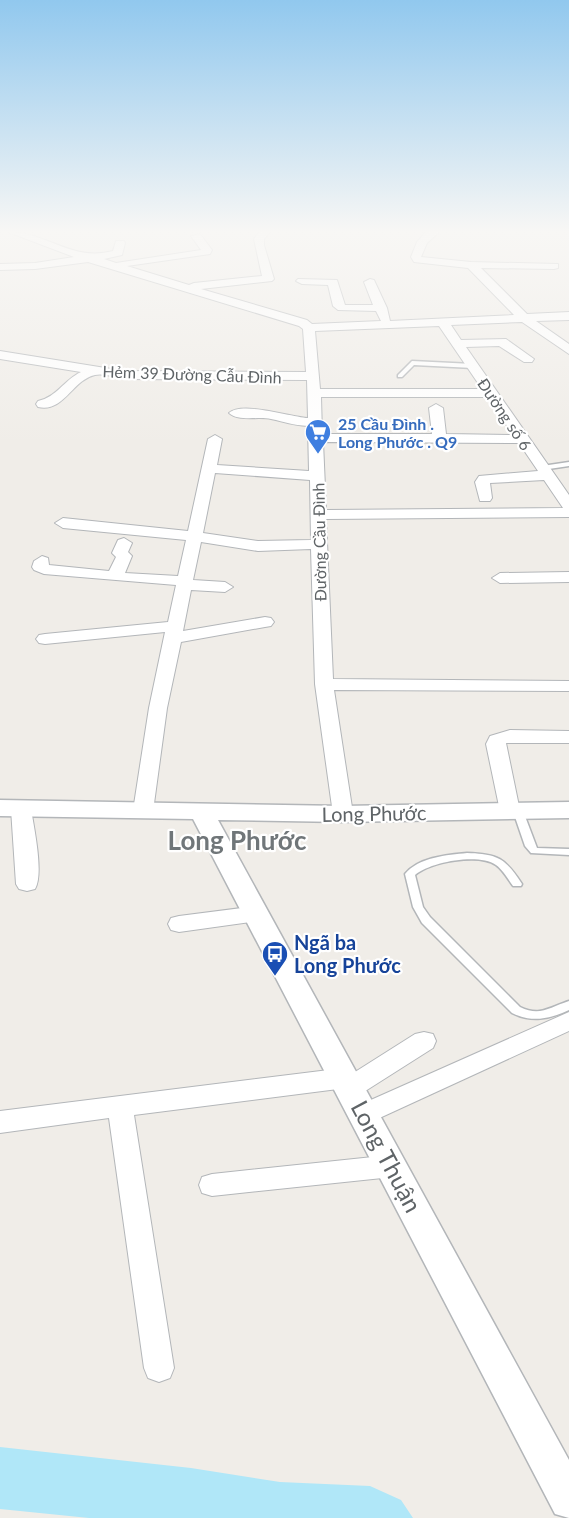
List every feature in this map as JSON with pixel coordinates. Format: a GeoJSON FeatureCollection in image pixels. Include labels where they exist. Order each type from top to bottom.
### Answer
{"type":"FeatureCollection","features":[{"type":"Feature","properties":{"kind":"street"},"geometry":{"type":"LineString","coordinates":[[237,303],[303,323],[309,328],[569,316]]}},
{"type":"Feature","properties":{"kind":"street"},"geometry":{"type":"LineString","coordinates":[[340,303],[342,308],[381,308]]}},
{"type":"Feature","properties":{"kind":"street"},"geometry":{"type":"LineString","coordinates":[[379,303],[387,324]]}},
{"type":"Feature","properties":{"kind":"street"},"geometry":{"type":"LineString","coordinates":[[509,303],[524,318],[565,345]]}},
{"type":"Feature","properties":{"kind":"street","name":"Đường số 6"},"geometry":{"type":"LineString","coordinates":[[442,321],[569,506]]}},
{"type":"Feature","properties":{"kind":"street","name":"Đường Cầu Đình"},"geometry":{"type":"LineString","coordinates":[[309,328],[316,438],[324,684],[343,814]]}},
{"type":"Feature","properties":{"kind":"street"},"geometry":{"type":"LineString","coordinates":[[458,344],[502,342],[528,358]]}},
{"type":"Feature","properties":{"kind":"street","name":"Hẻm 39 Đường Cẫu Đình"},"geometry":{"type":"LineString","coordinates":[[0,355],[124,375],[313,376]]}},
{"type":"Feature","properties":{"kind":"street"},"geometry":{"type":"LineString","coordinates":[[43,404],[55,401],[76,379],[93,371]]}},
{"type":"Feature","properties":{"kind":"street"},"geometry":{"type":"LineString","coordinates":[[314,393],[492,393]]}},
{"type":"Feature","properties":{"kind":"street"},"geometry":{"type":"LineString","coordinates":[[436,408],[439,437]]}},
{"type":"Feature","properties":{"kind":"street"},"geometry":{"type":"LineString","coordinates":[[236,413],[273,415],[289,422],[315,422]]}},
{"type":"Feature","properties":{"kind":"street"},"geometry":{"type":"LineString","coordinates":[[316,438],[521,439]]}},
{"type":"Feature","properties":{"kind":"street"},"geometry":{"type":"LineString","coordinates":[[142,811],[158,708],[215,439]]}},
{"type":"Feature","properties":{"kind":"street"},"geometry":{"type":"LineString","coordinates":[[208,468],[317,476]]}},
{"type":"Feature","properties":{"kind":"street"},"geometry":{"type":"LineString","coordinates":[[485,498],[482,482],[484,479],[544,472]]}},
{"type":"Feature","properties":{"kind":"street"},"geometry":{"type":"LineString","coordinates":[[319,515],[569,512]]}},
{"type":"Feature","properties":{"kind":"street"},"geometry":{"type":"LineString","coordinates":[[63,523],[194,536],[258,546],[286,547],[319,544]]}},
{"type":"Feature","properties":{"kind":"street"},"geometry":{"type":"LineString","coordinates":[[115,577],[124,556],[120,553],[124,543]]}},
{"type":"Feature","properties":{"kind":"street"},"geometry":{"type":"LineString","coordinates":[[42,561],[40,567],[44,569],[225,587]]}},
{"type":"Feature","properties":{"kind":"street"},"geometry":{"type":"LineString","coordinates":[[500,578],[569,577]]}},
{"type":"Feature","properties":{"kind":"street"},"geometry":{"type":"LineString","coordinates":[[45,639],[173,632],[265,622]]}},
{"type":"Feature","properties":{"kind":"street"},"geometry":{"type":"LineString","coordinates":[[324,684],[569,686]]}},
{"type":"Feature","properties":{"kind":"street"},"geometry":{"type":"LineString","coordinates":[[514,811],[496,744],[497,740],[510,736],[569,737]]}},
{"type":"Feature","properties":{"kind":"street"},"geometry":{"type":"LineString","coordinates":[[10,808],[27,862],[27,884]]}},
{"type":"Feature","properties":{"kind":"street","name":"Long Phước"},"geometry":{"type":"LineString","coordinates":[[10,808],[343,814],[569,810]]}},
{"type":"Feature","properties":{"kind":"street","name":"Long Thuận"},"geometry":{"type":"LineString","coordinates":[[202,813],[569,1500]]}},
{"type":"Feature","properties":{"kind":"street"},"geometry":{"type":"LineString","coordinates":[[179,924],[257,914]]}},
{"type":"Feature","properties":{"kind":"street"},"geometry":{"type":"LineString","coordinates":[[0,1122],[120,1107],[353,1093],[569,1021]]}},
{"type":"Feature","properties":{"kind":"street"},"geometry":{"type":"LineString","coordinates":[[353,1093],[424,1041]]}},
{"type":"Feature","properties":{"kind":"street"},"geometry":{"type":"LineString","coordinates":[[120,1107],[159,1368]]}},
{"type":"Feature","properties":{"kind":"street"},"geometry":{"type":"LineString","coordinates":[[212,1185],[392,1166]]}},
{"type":"Feature","properties":{"kind":"lane"},"geometry":{"type":"LineString","coordinates":[[400,376],[412,363],[474,366]]}},
{"type":"Feature","properties":{"kind":"lane"},"geometry":{"type":"LineString","coordinates":[[544,472],[569,464]]}},
{"type":"Feature","properties":{"kind":"lane"},"geometry":{"type":"LineString","coordinates":[[514,811],[534,851],[569,852]]}},
{"type":"Feature","properties":{"kind":"lane"},"geometry":{"type":"LineString","coordinates":[[517,884],[499,861],[488,857],[436,860],[414,868],[410,874],[418,907],[426,920],[516,1010],[526,1016],[537,1017],[546,1016],[569,1005]]}},
{"type":"Feature","properties":{"kind":"water"},"geometry":{"type":"Polygon","coordinates":[[[0,1447],[191,1468],[280,1482],[370,1486],[401,1500],[413,1518],[89,1518],[0,1509],[0,1447]]]}},
{"type":"Feature","properties":{"kind":"place","name":"25 Cầu Đình . Long Phước . Q9"},"geometry":{"type":"Point","coordinates":[318,455]}},
{"type":"Feature","properties":{"kind":"place","name":"Ngã ba Long Phước"},"geometry":{"type":"Point","coordinates":[275,977]}},
{"type":"Feature","properties":{"kind":"district","name":"Long Phước"},"geometry":{"type":"Point","coordinates":[237,840]}}]}
